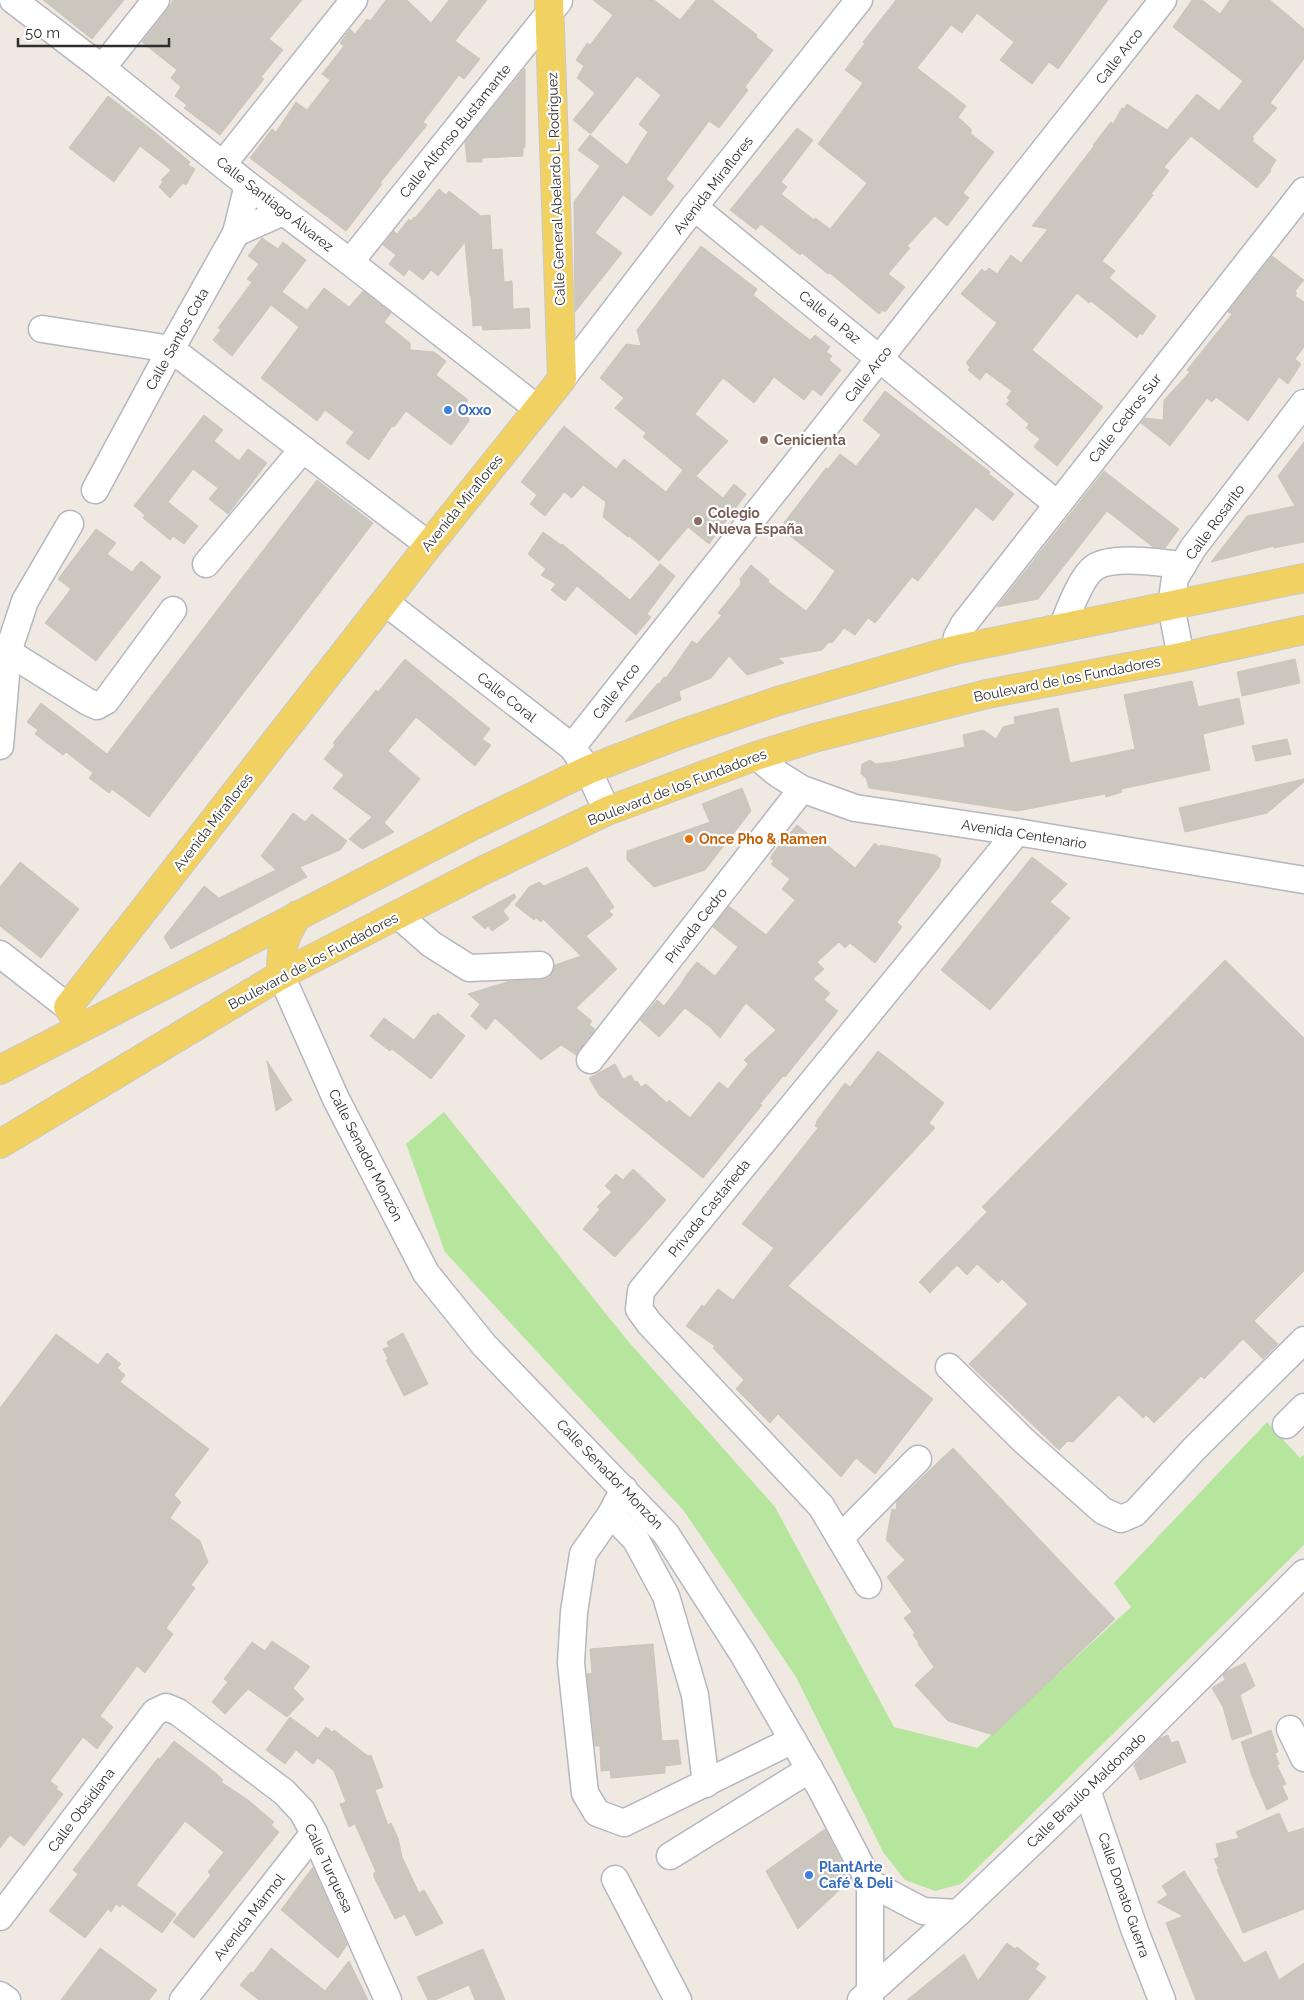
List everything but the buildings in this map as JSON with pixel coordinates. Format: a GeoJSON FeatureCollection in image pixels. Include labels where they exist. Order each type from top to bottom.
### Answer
{"type":"FeatureCollection","features":[{"type":"Feature","properties":{"kind":"main road","name":"Calle General Abelardo L. Rodríguez"},"geometry":{"type":"LineString","coordinates":[[553,4],[562,378]]}},
{"type":"Feature","properties":{"kind":"main road","name":"Avenida Miraflores"},"geometry":{"type":"LineString","coordinates":[[75,1017],[385,602],[562,378]]}},
{"type":"Feature","properties":{"kind":"main road"},"geometry":{"type":"LineString","coordinates":[[0,1070],[75,1017],[298,915],[474,825],[588,770],[681,734],[778,701],[954,650],[1304,578]]}},
{"type":"Feature","properties":{"kind":"main road","name":"Boulevard de los Fundadores"},"geometry":{"type":"LineString","coordinates":[[0,1144],[281,975],[484,870],[607,811],[756,756],[814,738],[987,694],[1181,657],[1304,630]]}},
{"type":"Feature","properties":{"kind":"main road"},"geometry":{"type":"LineString","coordinates":[[281,975],[281,953],[286,934],[298,915]]}},
{"type":"Feature","properties":{"kind":"street","name":"Calle Santiago Álvarez"},"geometry":{"type":"LineString","coordinates":[[13,0],[102,68],[248,186],[350,262],[538,409]]}},
{"type":"Feature","properties":{"kind":"street"},"geometry":{"type":"LineString","coordinates":[[102,68],[156,0]]}},
{"type":"Feature","properties":{"kind":"street"},"geometry":{"type":"LineString","coordinates":[[223,164],[354,0]]}},
{"type":"Feature","properties":{"kind":"street","name":"Avenida Miraflores"},"geometry":{"type":"LineString","coordinates":[[562,378],[694,207],[859,0]]}},
{"type":"Feature","properties":{"kind":"street","name":"Calle Arco"},"geometry":{"type":"LineString","coordinates":[[572,747],[1163,0]]}},
{"type":"Feature","properties":{"kind":"street","name":"Calle Alfonso Bustamante"},"geometry":{"type":"LineString","coordinates":[[350,262],[553,4]]}},
{"type":"Feature","properties":{"kind":"street","name":"Calle Santos Cota"},"geometry":{"type":"LineString","coordinates":[[95,490],[236,233],[248,186]]}},
{"type":"Feature","properties":{"kind":"street","name":"Calle Cedros Sur"},"geometry":{"type":"LineString","coordinates":[[954,650],[957,637],[964,624],[1304,191]]}},
{"type":"Feature","properties":{"kind":"street","name":"Calle la Paz"},"geometry":{"type":"LineString","coordinates":[[694,207],[1058,504]]}},
{"type":"Feature","properties":{"kind":"street"},"geometry":{"type":"LineString","coordinates":[[236,233],[283,212]]}},
{"type":"Feature","properties":{"kind":"street"},"geometry":{"type":"LineString","coordinates":[[42,329],[171,350],[429,545]]}},
{"type":"Feature","properties":{"kind":"street","name":"Calle Rosarito"},"geometry":{"type":"LineString","coordinates":[[1181,657],[1171,606],[1175,578],[1193,548],[1304,403]]}},
{"type":"Feature","properties":{"kind":"street"},"geometry":{"type":"LineString","coordinates":[[206,564],[303,449]]}},
{"type":"Feature","properties":{"kind":"street"},"geometry":{"type":"LineString","coordinates":[[0,746],[8,652],[25,601],[70,524]]}},
{"type":"Feature","properties":{"kind":"street"},"geometry":{"type":"LineString","coordinates":[[1062,628],[1077,592],[1094,567],[1120,560],[1183,565]]}},
{"type":"Feature","properties":{"kind":"street","name":"Calle Coral"},"geometry":{"type":"LineString","coordinates":[[385,602],[572,747],[588,770],[607,811]]}},
{"type":"Feature","properties":{"kind":"street"},"geometry":{"type":"LineString","coordinates":[[8,652],[97,706],[106,701],[173,610]]}},
{"type":"Feature","properties":{"kind":"street","name":"Avenida Centenario"},"geometry":{"type":"LineString","coordinates":[[756,756],[778,774],[802,789],[855,808],[1017,832],[1304,880]]}},
{"type":"Feature","properties":{"kind":"street","name":"Privada Cedro"},"geometry":{"type":"LineString","coordinates":[[590,1060],[802,789]]}},
{"type":"Feature","properties":{"kind":"street","name":"Privada Castañeda"},"geometry":{"type":"LineString","coordinates":[[868,1585],[821,1506],[649,1323],[639,1309],[641,1291],[1017,832]]}},
{"type":"Feature","properties":{"kind":"street"},"geometry":{"type":"LineString","coordinates":[[398,915],[431,944],[469,968],[540,965]]}},
{"type":"Feature","properties":{"kind":"street"},"geometry":{"type":"LineString","coordinates":[[1,956],[75,1017]]}},
{"type":"Feature","properties":{"kind":"street","name":"Calle Senador Monzón"},"geometry":{"type":"LineString","coordinates":[[281,975],[336,1099],[426,1272],[484,1346],[666,1534],[743,1654],[810,1769],[870,1882],[866,1998]]}},
{"type":"Feature","properties":{"kind":"street"},"geometry":{"type":"LineString","coordinates":[[949,1367],[1024,1441],[1102,1511],[1121,1519],[1135,1513],[1194,1449],[1304,1340]]}},
{"type":"Feature","properties":{"kind":"street"},"geometry":{"type":"LineString","coordinates":[[840,1538],[918,1459]]}},
{"type":"Feature","properties":{"kind":"street"},"geometry":{"type":"LineString","coordinates":[[624,1489],[611,1514],[583,1554],[574,1612],[571,1663],[585,1792],[597,1813],[624,1823],[793,1740]]}},
{"type":"Feature","properties":{"kind":"street"},"geometry":{"type":"LineString","coordinates":[[611,1514],[636,1540],[666,1596],[695,1695],[706,1784]]}},
{"type":"Feature","properties":{"kind":"street","name":"Calle Braulio Maldonado"},"geometry":{"type":"LineString","coordinates":[[866,1998],[1087,1790],[1304,1573]]}},
{"type":"Feature","properties":{"kind":"street","name":"Calle Turquesa"},"geometry":{"type":"LineString","coordinates":[[166,1708],[178,1712],[284,1792],[302,1811],[314,1833],[388,2000]]}},
{"type":"Feature","properties":{"kind":"street","name":"Calle Obsidiana"},"geometry":{"type":"LineString","coordinates":[[0,1917],[155,1712],[166,1708]]}},
{"type":"Feature","properties":{"kind":"street"},"geometry":{"type":"LineString","coordinates":[[1290,1729],[1304,1758]]}},
{"type":"Feature","properties":{"kind":"street"},"geometry":{"type":"LineString","coordinates":[[670,1856],[810,1769]]}},
{"type":"Feature","properties":{"kind":"street","name":"Calle Donato Guerra"},"geometry":{"type":"LineString","coordinates":[[1087,1790],[1135,1931],[1162,2000]]}},
{"type":"Feature","properties":{"kind":"street","name":"Avenida Mármol"},"geometry":{"type":"LineString","coordinates":[[183,2000],[314,1833]]}},
{"type":"Feature","properties":{"kind":"street"},"geometry":{"type":"LineString","coordinates":[[615,1880],[678,2000]]}},
{"type":"Feature","properties":{"kind":"street"},"geometry":{"type":"LineString","coordinates":[[870,1882],[923,1911],[958,1913]]}},
{"type":"Feature","properties":{"kind":"street"},"geometry":{"type":"LineString","coordinates":[[0,1994],[7,2000]]}},
{"type":"Feature","properties":{"kind":"green space"},"geometry":{"type":"Polygon","coordinates":[[[444,1112],[627,1340],[775,1507],[894,1727],[977,1748],[1131,1607],[1114,1583],[1267,1422],[1300,1458],[1304,1455],[1304,1545],[961,1884],[935,1891],[905,1880],[883,1852],[796,1677],[684,1511],[445,1252],[406,1144],[444,1112]]]}},
{"type":"Feature","properties":{"kind":"place","name":"Oxxo"},"geometry":{"type":"Point","coordinates":[448,410]}},
{"type":"Feature","properties":{"kind":"place","name":"Cenicienta"},"geometry":{"type":"Point","coordinates":[764,440]}},
{"type":"Feature","properties":{"kind":"place","name":"Colegio Nueva España"},"geometry":{"type":"Point","coordinates":[698,521]}},
{"type":"Feature","properties":{"kind":"place","name":"Once Pho & Ramen"},"geometry":{"type":"Point","coordinates":[689,839]}},
{"type":"Feature","properties":{"kind":"place","name":"PlantArte Café & Deli"},"geometry":{"type":"Point","coordinates":[809,1875]}}]}
